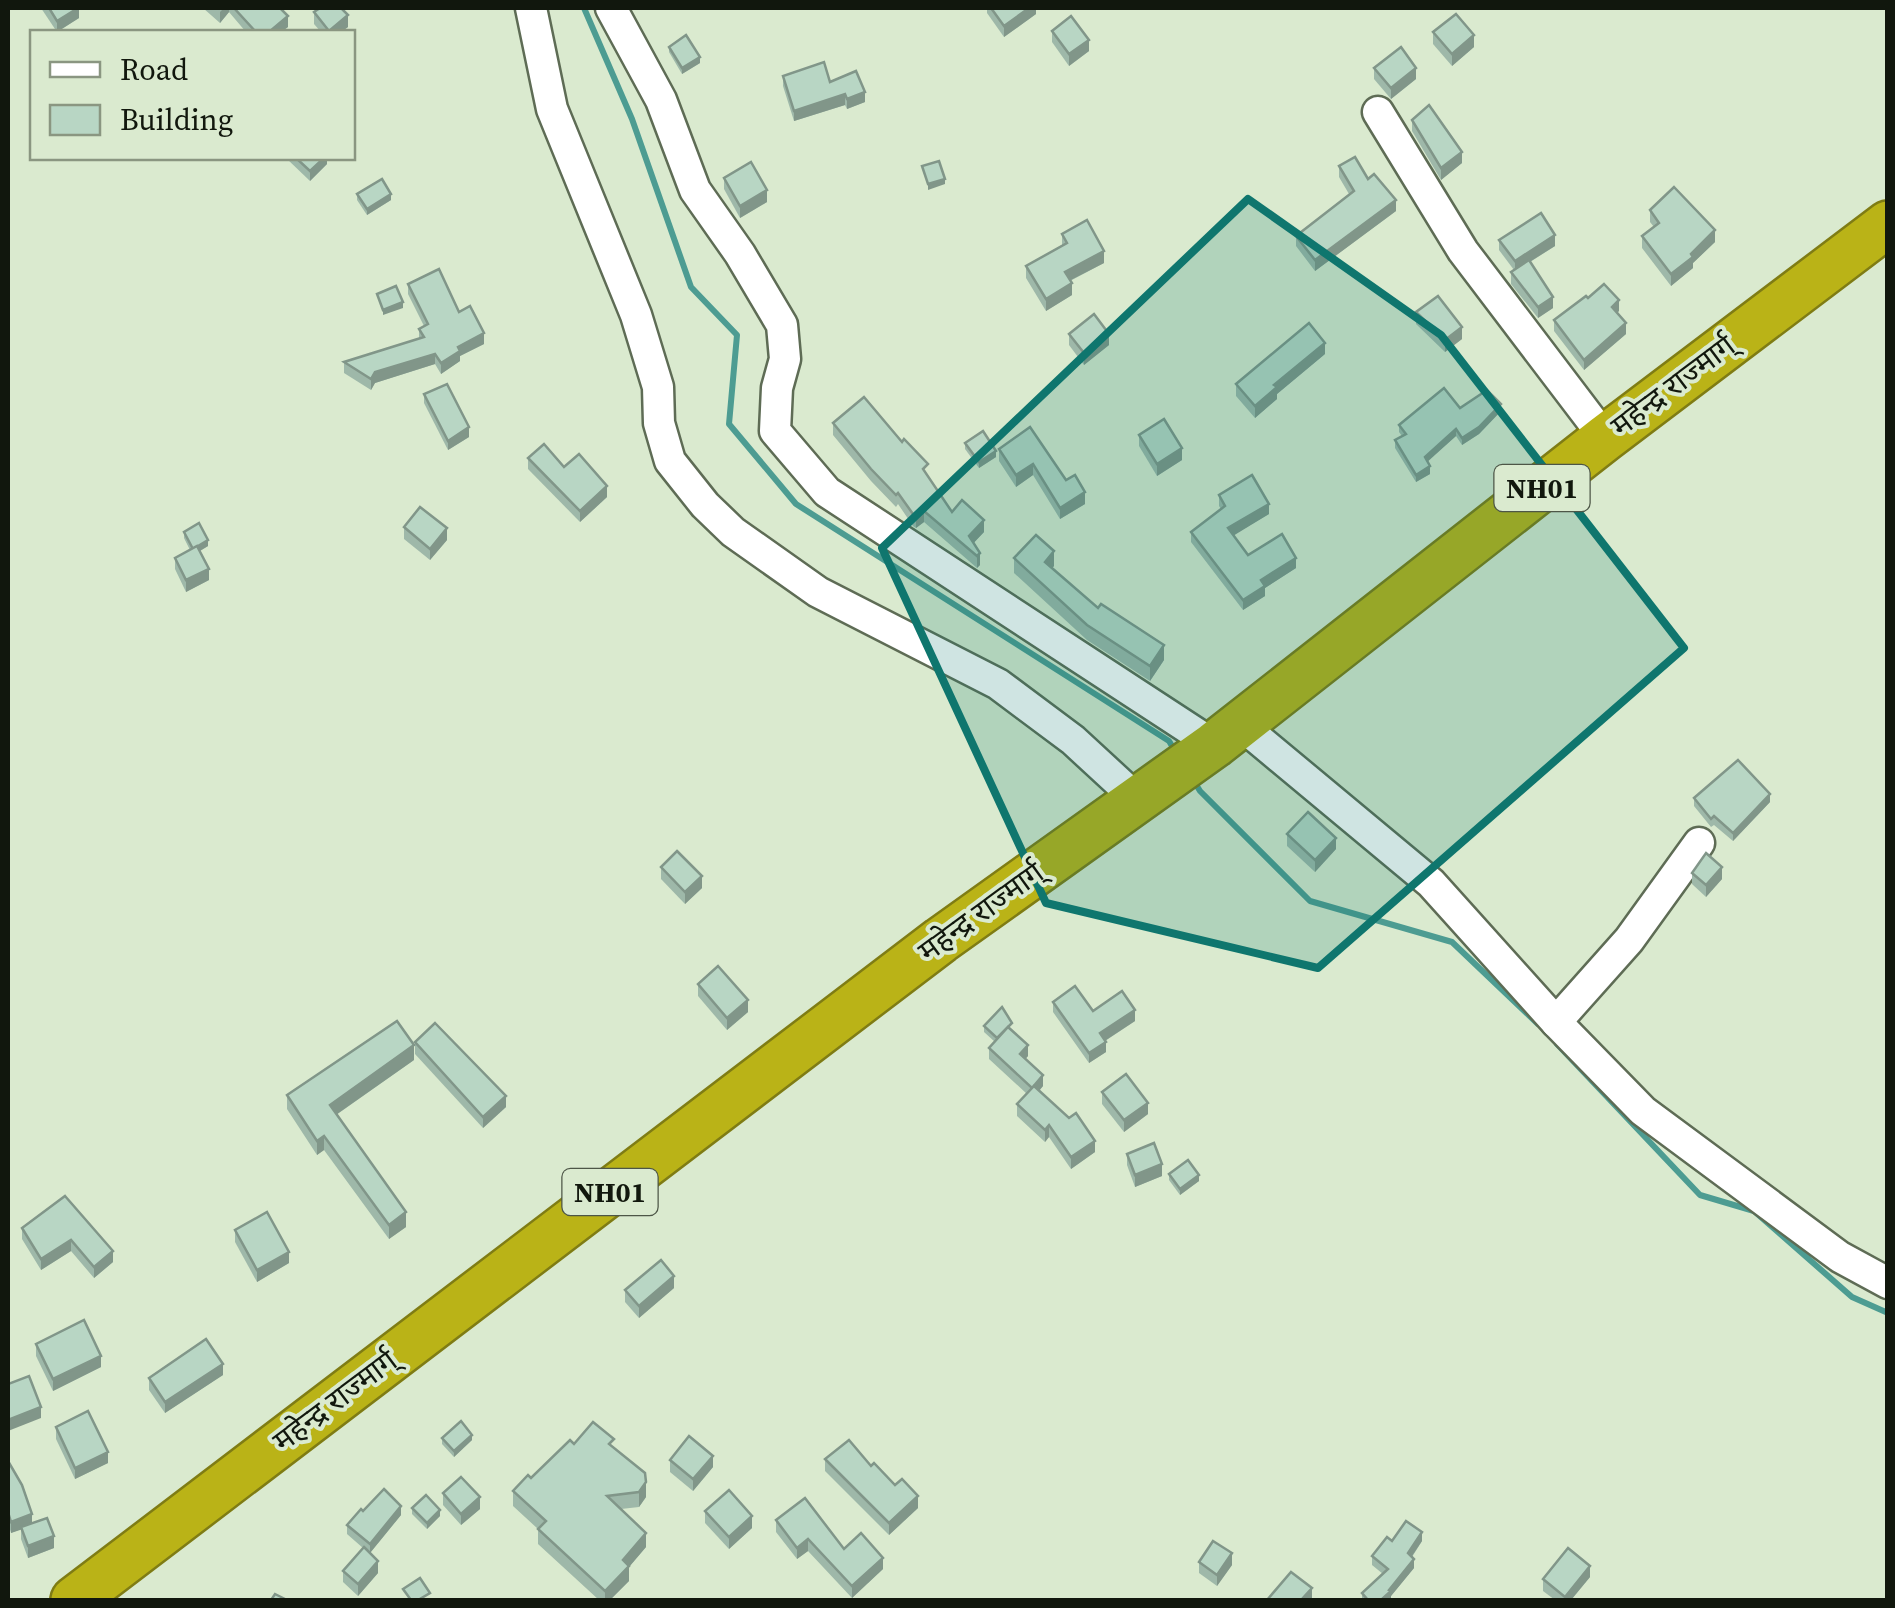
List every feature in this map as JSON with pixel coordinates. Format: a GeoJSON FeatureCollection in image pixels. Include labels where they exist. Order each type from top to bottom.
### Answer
{"type":"FeatureCollection","features":[{"type":"Feature","properties":{"kind":"highway","name":"महेन्द्र राज्मार्ग्"},"geometry":{"type":"LineString","coordinates":[[74,1600],[940,940],[1218,741],[1605,438],[1888,224]]}},
{"type":"Feature","properties":{"kind":"street"},"geometry":{"type":"LineString","coordinates":[[531,8],[552,110],[636,315],[658,387],[659,424],[670,460],[705,505],[748,542],[818,592],[998,684],[1145,795]]}},
{"type":"Feature","properties":{"kind":"street"},"geometry":{"type":"LineString","coordinates":[[612,8],[661,100],[694,190],[740,254],[782,325],[786,359],[778,388],[775,431],[827,492],[1218,741],[1432,883],[1556,1022],[1643,1111],[1840,1257],[1888,1283]]}},
{"type":"Feature","properties":{"kind":"street"},"geometry":{"type":"LineString","coordinates":[[1378,112],[1463,251],[1605,438]]}},
{"type":"Feature","properties":{"kind":"street"},"geometry":{"type":"LineString","coordinates":[[1556,1022],[1629,940],[1699,843]]}},
{"type":"Feature","properties":{"kind":"highlighted area"},"geometry":{"type":"Polygon","coordinates":[[[1248,199],[1441,335],[1684,648],[1318,968],[1046,903],[882,548],[1248,199]]]}},
{"type":"Feature","properties":{"kind":"building"},"geometry":{"type":"Polygon","coordinates":[[[49,8],[78,8],[57,21],[49,8]]]}},
{"type":"Feature","properties":{"kind":"building"},"geometry":{"type":"Polygon","coordinates":[[[234,8],[280,8],[288,16],[271,30],[254,30],[234,8]]]}},
{"type":"Feature","properties":{"kind":"building"},"geometry":{"type":"Polygon","coordinates":[[[320,8],[341,8],[348,15],[328,30],[314,12],[320,8]]]}},
{"type":"Feature","properties":{"kind":"building"},"geometry":{"type":"Polygon","coordinates":[[[991,8],[1029,8],[1004,26],[991,8]]]}},
{"type":"Feature","properties":{"kind":"building"},"geometry":{"type":"Polygon","coordinates":[[[1456,14],[1474,35],[1452,54],[1433,32],[1456,14]]]}},
{"type":"Feature","properties":{"kind":"building"},"geometry":{"type":"Polygon","coordinates":[[[1071,16],[1089,40],[1069,54],[1052,31],[1071,16]]]}},
{"type":"Feature","properties":{"kind":"building"},"geometry":{"type":"Polygon","coordinates":[[[686,35],[700,57],[682,68],[669,47],[686,35]]]}},
{"type":"Feature","properties":{"kind":"building"},"geometry":{"type":"Polygon","coordinates":[[[1401,47],[1416,68],[1391,88],[1374,68],[1401,47]]]}},
{"type":"Feature","properties":{"kind":"building"},"geometry":{"type":"Polygon","coordinates":[[[824,62],[830,82],[856,71],[865,92],[847,99],[845,94],[794,111],[783,76],[824,62]]]}},
{"type":"Feature","properties":{"kind":"building"},"geometry":{"type":"Polygon","coordinates":[[[1429,105],[1462,152],[1441,168],[1412,120],[1429,105]]]}},
{"type":"Feature","properties":{"kind":"building"},"geometry":{"type":"Polygon","coordinates":[[[1355,157],[1368,179],[1374,174],[1396,200],[1315,260],[1296,236],[1354,191],[1339,166],[1355,157]]]}},
{"type":"Feature","properties":{"kind":"building"},"geometry":{"type":"Polygon","coordinates":[[[298,160],[322,160],[310,171],[298,160]]]}},
{"type":"Feature","properties":{"kind":"building"},"geometry":{"type":"Polygon","coordinates":[[[939,161],[945,179],[928,184],[922,166],[939,161]]]}},
{"type":"Feature","properties":{"kind":"building"},"geometry":{"type":"Polygon","coordinates":[[[751,162],[767,190],[740,206],[724,178],[751,162]]]}},
{"type":"Feature","properties":{"kind":"building"},"geometry":{"type":"Polygon","coordinates":[[[382,179],[391,194],[367,209],[357,194],[382,179]]]}},
{"type":"Feature","properties":{"kind":"building"},"geometry":{"type":"Polygon","coordinates":[[[1674,187],[1715,230],[1691,254],[1693,257],[1671,274],[1642,236],[1659,223],[1650,210],[1674,187]]]}},
{"type":"Feature","properties":{"kind":"building"},"geometry":{"type":"Polygon","coordinates":[[[1541,213],[1555,235],[1515,261],[1499,240],[1541,213]]]}},
{"type":"Feature","properties":{"kind":"building"},"geometry":{"type":"Polygon","coordinates":[[[1087,220],[1104,251],[1065,272],[1072,283],[1046,299],[1026,266],[1067,243],[1062,234],[1087,220]]]}},
{"type":"Feature","properties":{"kind":"building"},"geometry":{"type":"Polygon","coordinates":[[[1529,260],[1553,297],[1538,307],[1511,272],[1529,260]]]}},
{"type":"Feature","properties":{"kind":"building"},"geometry":{"type":"Polygon","coordinates":[[[439,269],[459,312],[470,306],[484,333],[458,347],[460,351],[441,363],[435,354],[375,372],[371,379],[344,362],[424,337],[419,329],[428,324],[408,284],[439,269]]]}},
{"type":"Feature","properties":{"kind":"building"},"geometry":{"type":"Polygon","coordinates":[[[1604,284],[1619,300],[1612,307],[1626,323],[1584,360],[1554,320],[1604,284]]]}},
{"type":"Feature","properties":{"kind":"building"},"geometry":{"type":"Polygon","coordinates":[[[396,286],[403,302],[383,310],[377,294],[396,286]]]}},
{"type":"Feature","properties":{"kind":"building"},"geometry":{"type":"Polygon","coordinates":[[[1438,296],[1462,327],[1445,340],[1416,312],[1438,296]]]}},
{"type":"Feature","properties":{"kind":"building"},"geometry":{"type":"Polygon","coordinates":[[[1094,314],[1109,334],[1084,353],[1069,334],[1094,314]]]}},
{"type":"Feature","properties":{"kind":"building"},"geometry":{"type":"Polygon","coordinates":[[[1309,323],[1325,343],[1255,406],[1236,384],[1309,323]]]}},
{"type":"Feature","properties":{"kind":"building"},"geometry":{"type":"Polygon","coordinates":[[[447,384],[469,427],[448,441],[424,394],[447,384]]]}},
{"type":"Feature","properties":{"kind":"building"},"geometry":{"type":"Polygon","coordinates":[[[1444,388],[1460,408],[1487,390],[1501,404],[1462,438],[1456,429],[1425,457],[1430,466],[1416,475],[1395,440],[1406,434],[1399,425],[1444,388]]]}},
{"type":"Feature","properties":{"kind":"building"},"geometry":{"type":"Polygon","coordinates":[[[864,397],[902,442],[904,439],[928,464],[923,469],[952,512],[962,500],[984,520],[969,536],[980,553],[977,556],[924,511],[913,514],[833,423],[864,397]]]}},
{"type":"Feature","properties":{"kind":"building"},"geometry":{"type":"Polygon","coordinates":[[[1164,419],[1182,448],[1157,464],[1139,435],[1164,419]]]}},
{"type":"Feature","properties":{"kind":"building"},"geometry":{"type":"Polygon","coordinates":[[[1030,427],[1066,480],[1075,475],[1085,492],[1060,508],[1033,464],[1016,475],[999,449],[1030,427]]]}},
{"type":"Feature","properties":{"kind":"building"},"geometry":{"type":"Polygon","coordinates":[[[983,431],[996,451],[979,462],[965,443],[983,431]]]}},
{"type":"Feature","properties":{"kind":"building"},"geometry":{"type":"Polygon","coordinates":[[[544,444],[564,467],[579,454],[607,486],[580,511],[528,458],[544,444]]]}},
{"type":"Feature","properties":{"kind":"building"},"geometry":{"type":"Polygon","coordinates":[[[1252,475],[1269,504],[1228,528],[1248,555],[1282,534],[1296,558],[1261,580],[1265,586],[1243,600],[1191,532],[1225,506],[1219,495],[1252,475]]]}},
{"type":"Feature","properties":{"kind":"building"},"geometry":{"type":"Polygon","coordinates":[[[420,507],[447,528],[430,549],[404,527],[420,507]]]}},
{"type":"Feature","properties":{"kind":"building"},"geometry":{"type":"Polygon","coordinates":[[[199,523],[208,540],[193,549],[184,532],[199,523]]]}},
{"type":"Feature","properties":{"kind":"building"},"geometry":{"type":"Polygon","coordinates":[[[1036,535],[1054,551],[1045,562],[1098,608],[1101,604],[1164,645],[1150,666],[1087,625],[1014,558],[1036,535]]]}},
{"type":"Feature","properties":{"kind":"building"},"geometry":{"type":"Polygon","coordinates":[[[197,546],[209,569],[186,580],[175,558],[197,546]]]}},
{"type":"Feature","properties":{"kind":"building"},"geometry":{"type":"Polygon","coordinates":[[[1738,760],[1770,794],[1733,833],[1714,816],[1711,819],[1694,798],[1738,760]]]}},
{"type":"Feature","properties":{"kind":"building"},"geometry":{"type":"Polygon","coordinates":[[[1308,812],[1336,838],[1315,860],[1287,834],[1308,812]]]}},
{"type":"Feature","properties":{"kind":"building"},"geometry":{"type":"Polygon","coordinates":[[[677,851],[702,876],[685,892],[661,867],[677,851]]]}},
{"type":"Feature","properties":{"kind":"building"},"geometry":{"type":"Polygon","coordinates":[[[1706,853],[1722,867],[1706,885],[1692,873],[1706,853]]]}},
{"type":"Feature","properties":{"kind":"building"},"geometry":{"type":"Polygon","coordinates":[[[718,966],[748,1000],[727,1018],[698,984],[718,966]]]}},
{"type":"Feature","properties":{"kind":"building"},"geometry":{"type":"Polygon","coordinates":[[[1075,986],[1093,1011],[1122,991],[1135,1010],[1100,1033],[1106,1042],[1089,1053],[1053,1002],[1075,986]]]}},
{"type":"Feature","properties":{"kind":"building"},"geometry":{"type":"Polygon","coordinates":[[[1002,1007],[1012,1023],[997,1038],[984,1026],[1002,1007]]]}},
{"type":"Feature","properties":{"kind":"building"},"geometry":{"type":"Polygon","coordinates":[[[397,1021],[414,1045],[330,1105],[406,1212],[389,1225],[324,1136],[317,1141],[287,1095],[397,1021]]]}},
{"type":"Feature","properties":{"kind":"building"},"geometry":{"type":"Polygon","coordinates":[[[435,1023],[506,1096],[483,1117],[415,1042],[435,1023]]]}},
{"type":"Feature","properties":{"kind":"building"},"geometry":{"type":"Polygon","coordinates":[[[1008,1027],[1028,1045],[1020,1054],[1043,1075],[1032,1088],[989,1048],[1008,1027]]]}},
{"type":"Feature","properties":{"kind":"building"},"geometry":{"type":"Polygon","coordinates":[[[1126,1074],[1148,1103],[1124,1120],[1102,1092],[1126,1074]]]}},
{"type":"Feature","properties":{"kind":"building"},"geometry":{"type":"Polygon","coordinates":[[[1034,1086],[1069,1118],[1076,1113],[1095,1141],[1071,1157],[1049,1125],[1045,1130],[1017,1104],[1034,1086]]]}},
{"type":"Feature","properties":{"kind":"building"},"geometry":{"type":"Polygon","coordinates":[[[1154,1143],[1162,1164],[1135,1175],[1127,1154],[1154,1143]]]}},
{"type":"Feature","properties":{"kind":"building"},"geometry":{"type":"Polygon","coordinates":[[[1188,1160],[1199,1175],[1180,1189],[1169,1174],[1188,1160]]]}},
{"type":"Feature","properties":{"kind":"building"},"geometry":{"type":"Polygon","coordinates":[[[65,1196],[113,1251],[94,1267],[71,1240],[41,1259],[22,1228],[65,1196]]]}},
{"type":"Feature","properties":{"kind":"building"},"geometry":{"type":"Polygon","coordinates":[[[267,1212],[289,1252],[257,1270],[235,1230],[267,1212]]]}},
{"type":"Feature","properties":{"kind":"building"},"geometry":{"type":"Polygon","coordinates":[[[661,1260],[674,1276],[639,1306],[625,1290],[661,1260]]]}},
{"type":"Feature","properties":{"kind":"building"},"geometry":{"type":"Polygon","coordinates":[[[84,1320],[101,1356],[53,1379],[36,1344],[84,1320]]]}},
{"type":"Feature","properties":{"kind":"building"},"geometry":{"type":"Polygon","coordinates":[[[206,1339],[223,1364],[165,1402],[149,1378],[206,1339]]]}},
{"type":"Feature","properties":{"kind":"building"},"geometry":{"type":"Polygon","coordinates":[[[29,1376],[41,1407],[8,1420],[8,1384],[29,1376]]]}},
{"type":"Feature","properties":{"kind":"building"},"geometry":{"type":"Polygon","coordinates":[[[88,1411],[108,1452],[75,1468],[56,1427],[88,1411]]]}},
{"type":"Feature","properties":{"kind":"building"},"geometry":{"type":"Polygon","coordinates":[[[461,1421],[472,1435],[454,1451],[442,1438],[461,1421]]]}},
{"type":"Feature","properties":{"kind":"building"},"geometry":{"type":"Polygon","coordinates":[[[593,1422],[614,1439],[609,1444],[645,1473],[646,1482],[639,1492],[607,1496],[646,1533],[623,1560],[629,1566],[605,1591],[538,1529],[546,1521],[513,1491],[570,1440],[574,1444],[593,1422]]]}},
{"type":"Feature","properties":{"kind":"building"},"geometry":{"type":"Polygon","coordinates":[[[689,1436],[713,1456],[693,1479],[670,1460],[689,1436]]]}},
{"type":"Feature","properties":{"kind":"building"},"geometry":{"type":"Polygon","coordinates":[[[849,1440],[871,1466],[874,1463],[895,1485],[902,1479],[918,1496],[889,1523],[825,1459],[849,1440]]]}},
{"type":"Feature","properties":{"kind":"building"},"geometry":{"type":"Polygon","coordinates":[[[8,1461],[32,1514],[11,1522],[8,1512],[8,1461]]]}},
{"type":"Feature","properties":{"kind":"building"},"geometry":{"type":"Polygon","coordinates":[[[461,1477],[480,1497],[461,1514],[443,1493],[461,1477]]]}},
{"type":"Feature","properties":{"kind":"building"},"geometry":{"type":"Polygon","coordinates":[[[384,1489],[401,1506],[370,1544],[347,1525],[384,1489]]]}},
{"type":"Feature","properties":{"kind":"building"},"geometry":{"type":"Polygon","coordinates":[[[729,1490],[752,1516],[729,1537],[705,1511],[729,1490]]]}},
{"type":"Feature","properties":{"kind":"building"},"geometry":{"type":"Polygon","coordinates":[[[426,1495],[440,1510],[427,1523],[412,1508],[426,1495]]]}},
{"type":"Feature","properties":{"kind":"building"},"geometry":{"type":"Polygon","coordinates":[[[805,1498],[844,1549],[861,1533],[883,1558],[852,1586],[808,1539],[797,1548],[776,1520],[805,1498]]]}},
{"type":"Feature","properties":{"kind":"building"},"geometry":{"type":"Polygon","coordinates":[[[47,1518],[54,1536],[28,1546],[21,1527],[47,1518]]]}},
{"type":"Feature","properties":{"kind":"building"},"geometry":{"type":"Polygon","coordinates":[[[1406,1521],[1422,1532],[1408,1553],[1414,1559],[1381,1600],[1368,1600],[1362,1593],[1388,1569],[1372,1556],[1387,1537],[1392,1541],[1406,1521]]]}},
{"type":"Feature","properties":{"kind":"building"},"geometry":{"type":"Polygon","coordinates":[[[1213,1541],[1232,1553],[1217,1575],[1199,1562],[1213,1541]]]}},
{"type":"Feature","properties":{"kind":"building"},"geometry":{"type":"Polygon","coordinates":[[[364,1547],[378,1561],[358,1584],[343,1571],[364,1547]]]}},
{"type":"Feature","properties":{"kind":"building"},"geometry":{"type":"Polygon","coordinates":[[[1568,1548],[1590,1566],[1565,1597],[1543,1579],[1568,1548]]]}},
{"type":"Feature","properties":{"kind":"building"},"geometry":{"type":"Polygon","coordinates":[[[1291,1572],[1312,1588],[1301,1600],[1267,1600],[1291,1572]]]}},
{"type":"Feature","properties":{"kind":"building"},"geometry":{"type":"Polygon","coordinates":[[[420,1578],[430,1593],[411,1600],[403,1589],[420,1578]]]}},
{"type":"Feature","properties":{"kind":"waterway"},"geometry":{"type":"LineString","coordinates":[[584,8],[632,119],[691,287],[737,335],[729,424],[796,504],[1169,741],[1175,751]]}},
{"type":"Feature","properties":{"kind":"waterway"},"geometry":{"type":"LineString","coordinates":[[1192,778],[1200,791],[1310,901],[1452,942],[1538,1024]]}},
{"type":"Feature","properties":{"kind":"waterway"},"geometry":{"type":"LineString","coordinates":[[1557,1044],[1700,1195],[1754,1211],[1852,1297],[1888,1313]]}}]}
